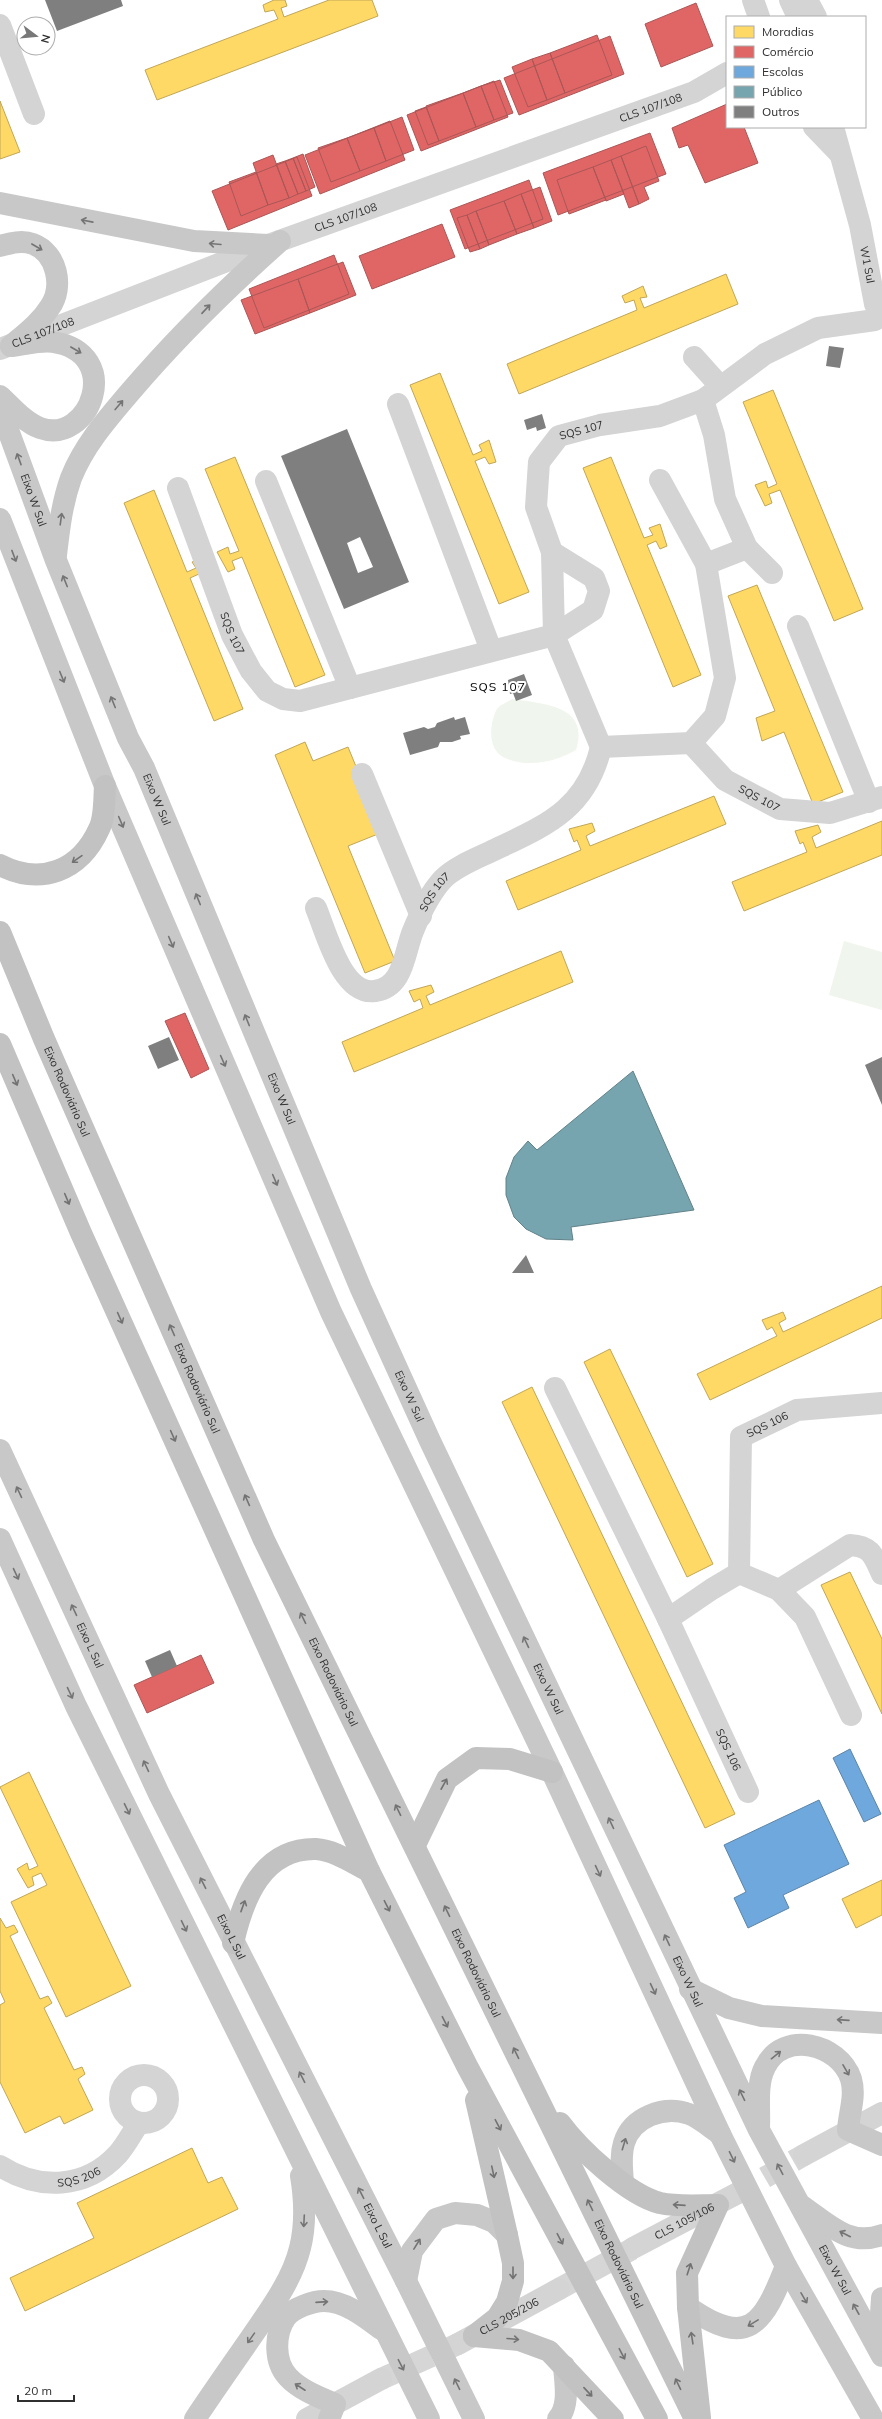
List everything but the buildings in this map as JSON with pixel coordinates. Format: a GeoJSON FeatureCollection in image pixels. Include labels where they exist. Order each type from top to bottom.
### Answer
{"type":"FeatureCollection","features":[{"type":"Feature","properties":{"kind":"highway"},"geometry":{"type":"LineString","coordinates":[[0,865],[13,872],[40,876],[62,869],[84,854],[100,828],[105,786]]}},
{"type":"Feature","properties":{"kind":"highway","name":"Eixo Rodoviário Sul"},"geometry":{"type":"LineString","coordinates":[[0,932],[44,1039],[264,1540],[415,1844],[696,2419]]}},
{"type":"Feature","properties":{"kind":"highway"},"geometry":{"type":"LineString","coordinates":[[0,1044],[81,1232],[369,1871],[467,2066],[657,2419]]}},
{"type":"Feature","properties":{"kind":"highway"},"geometry":{"type":"LineString","coordinates":[[415,1844],[446,1779],[476,1758],[510,1759],[552,1772]]}},
{"type":"Feature","properties":{"kind":"highway"},"geometry":{"type":"LineString","coordinates":[[233,1943],[238,1919],[248,1893],[262,1872],[277,1860],[294,1852],[317,1849],[340,1856],[369,1871]]}},
{"type":"Feature","properties":{"kind":"highway"},"geometry":{"type":"LineString","coordinates":[[466,2340],[497,2318],[507,2302],[513,2281],[513,2262],[487,2143],[467,2066]]}},
{"type":"Feature","properties":{"kind":"highway"},"geometry":{"type":"LineString","coordinates":[[533,2088],[573,2140],[590,2157],[623,2182],[659,2202],[727,2200]]}},
{"type":"Feature","properties":{"kind":"highway"},"geometry":{"type":"LineString","coordinates":[[700,2419],[688,2307],[687,2273],[727,2200]]}},
{"type":"Feature","properties":{"kind":"highway"},"geometry":{"type":"LineString","coordinates":[[466,2340],[519,2340],[549,2351],[613,2419]]}},
{"type":"Feature","properties":{"kind":"main road"},"geometry":{"type":"LineString","coordinates":[[0,203],[194,241],[274,243]]}},
{"type":"Feature","properties":{"kind":"main road"},"geometry":{"type":"LineString","coordinates":[[0,246],[18,241],[34,244],[47,254],[57,272],[57,289],[51,306],[36,325],[5,348]]}},
{"type":"Feature","properties":{"kind":"main road"},"geometry":{"type":"LineString","coordinates":[[55,558],[62,513],[72,478],[87,446],[163,354],[212,302],[274,243]]}},
{"type":"Feature","properties":{"kind":"main road"},"geometry":{"type":"LineString","coordinates":[[0,396],[20,416],[41,428],[60,429],[79,421],[89,406],[94,387],[92,367],[83,354],[69,346],[52,342],[5,348]]}},
{"type":"Feature","properties":{"kind":"main road","name":"Eixo W Sul"},"geometry":{"type":"LineString","coordinates":[[0,408],[55,558],[128,738],[144,768],[361,1289],[427,1434],[759,2130],[882,2356]]}},
{"type":"Feature","properties":{"kind":"main road"},"geometry":{"type":"LineString","coordinates":[[0,519],[105,786],[331,1312],[552,1772],[720,2134],[786,2266],[872,2419]]}},
{"type":"Feature","properties":{"kind":"main road","name":"Eixo L Sul"},"geometry":{"type":"LineString","coordinates":[[0,1450],[158,1794],[406,2281],[474,2419]]}},
{"type":"Feature","properties":{"kind":"main road"},"geometry":{"type":"LineString","coordinates":[[0,1539],[76,1706],[425,2415]]}},
{"type":"Feature","properties":{"kind":"main road"},"geometry":{"type":"LineString","coordinates":[[690,1988],[729,2008],[762,2016],[882,2023]]}},
{"type":"Feature","properties":{"kind":"main road"},"geometry":{"type":"LineString","coordinates":[[759,2130],[760,2086],[765,2067],[775,2054],[792,2045],[817,2046],[832,2054],[844,2066],[851,2079],[853,2096],[848,2130],[882,2145]]}},
{"type":"Feature","properties":{"kind":"main road"},"geometry":{"type":"LineString","coordinates":[[623,2182],[621,2160],[624,2142],[630,2130],[641,2119],[656,2113],[671,2111],[690,2114],[720,2134]]}},
{"type":"Feature","properties":{"kind":"main road"},"geometry":{"type":"LineString","coordinates":[[195,2419],[268,2313],[294,2268],[300,2248],[304,2224],[304,2198],[297,2155]]}},
{"type":"Feature","properties":{"kind":"main road"},"geometry":{"type":"LineString","coordinates":[[798,2203],[846,2236],[860,2240],[882,2235]]}},
{"type":"Feature","properties":{"kind":"main road"},"geometry":{"type":"LineString","coordinates":[[406,2281],[412,2251],[436,2219],[456,2213],[477,2215],[494,2222],[507,2235]]}},
{"type":"Feature","properties":{"kind":"main road"},"geometry":{"type":"LineString","coordinates":[[688,2307],[721,2327],[734,2329],[749,2326],[768,2308],[786,2266]]}},
{"type":"Feature","properties":{"kind":"main road"},"geometry":{"type":"LineString","coordinates":[[882,2298],[880,2330],[882,2342]]}},
{"type":"Feature","properties":{"kind":"main road"},"geometry":{"type":"LineString","coordinates":[[332,2412],[312,2394],[287,2376],[280,2363],[276,2350],[279,2332],[286,2316],[309,2304],[324,2301],[356,2311],[383,2331]]}},
{"type":"Feature","properties":{"kind":"main road"},"geometry":{"type":"LineString","coordinates":[[558,2419],[564,2413],[566,2394],[564,2366]]}},
{"type":"Feature","properties":{"kind":"street"},"geometry":{"type":"LineString","coordinates":[[751,16],[753,0]]}},
{"type":"Feature","properties":{"kind":"street"},"geometry":{"type":"LineString","coordinates":[[753,0],[759,16]]}},
{"type":"Feature","properties":{"kind":"street"},"geometry":{"type":"LineString","coordinates":[[790,0],[798,16]]}},
{"type":"Feature","properties":{"kind":"street"},"geometry":{"type":"LineString","coordinates":[[807,0],[815,16]]}},
{"type":"Feature","properties":{"kind":"street"},"geometry":{"type":"LineString","coordinates":[[0,25],[34,114]]}},
{"type":"Feature","properties":{"kind":"street","name":"CLS 107/108"},"geometry":{"type":"LineString","coordinates":[[5,348],[274,243],[694,92],[726,77]]}},
{"type":"Feature","properties":{"kind":"street","name":"W1 Sul"},"geometry":{"type":"LineString","coordinates":[[815,128],[839,153]]}},
{"type":"Feature","properties":{"kind":"street","name":"W1 Sul"},"geometry":{"type":"LineString","coordinates":[[833,128],[839,153],[875,244],[879,318]]}},
{"type":"Feature","properties":{"kind":"street","name":"SQS 107"},"geometry":{"type":"LineString","coordinates":[[316,908],[341,967],[349,981],[360,990],[374,991],[389,987],[400,974],[413,932],[428,901],[444,879],[471,860],[537,830],[564,811],[585,790],[596,766],[601,747],[554,634],[552,552],[536,507],[535,489],[538,462],[559,436],[600,425],[660,416],[703,400],[765,354],[818,328],[879,318]]}},
{"type":"Feature","properties":{"kind":"street"},"geometry":{"type":"LineString","coordinates":[[694,357],[720,386]]}},
{"type":"Feature","properties":{"kind":"street"},"geometry":{"type":"LineString","coordinates":[[703,400],[714,435],[725,499],[747,548],[772,573]]}},
{"type":"Feature","properties":{"kind":"street"},"geometry":{"type":"LineString","coordinates":[[398,404],[491,650]]}},
{"type":"Feature","properties":{"kind":"street"},"geometry":{"type":"LineString","coordinates":[[601,747],[691,743],[715,716],[725,678],[706,564],[660,480]]}},
{"type":"Feature","properties":{"kind":"street"},"geometry":{"type":"LineString","coordinates":[[266,481],[350,688]]}},
{"type":"Feature","properties":{"kind":"street","name":"SQS 107"},"geometry":{"type":"LineString","coordinates":[[178,488],[232,635],[251,671],[267,691],[284,699],[300,700],[350,688],[554,634],[593,610],[599,591],[594,578],[552,552]]}},
{"type":"Feature","properties":{"kind":"street"},"geometry":{"type":"LineString","coordinates":[[706,564],[747,548]]}},
{"type":"Feature","properties":{"kind":"street","name":"SQS 107"},"geometry":{"type":"LineString","coordinates":[[691,743],[725,780],[780,808],[830,813],[875,799],[798,626]]}},
{"type":"Feature","properties":{"kind":"street"},"geometry":{"type":"LineString","coordinates":[[362,774],[421,916]]}},
{"type":"Feature","properties":{"kind":"street","name":"SQS 106"},"geometry":{"type":"LineString","coordinates":[[555,1388],[668,1619],[748,1792]]}},
{"type":"Feature","properties":{"kind":"street","name":"SQS 106"},"geometry":{"type":"LineString","coordinates":[[739,1573],[741,1437],[797,1410],[882,1403]]}},
{"type":"Feature","properties":{"kind":"street"},"geometry":{"type":"LineString","coordinates":[[779,1590],[850,1545],[861,1545],[871,1552],[882,1574]]}},
{"type":"Feature","properties":{"kind":"street"},"geometry":{"type":"LineString","coordinates":[[668,1619],[712,1589],[739,1573],[779,1590],[805,1617],[851,1715]]}},
{"type":"Feature","properties":{"kind":"street"},"geometry":{"type":"LineString","coordinates":[[804,2155],[882,2113]]}},
{"type":"Feature","properties":{"kind":"street","name":"SQS 206"},"geometry":{"type":"LineString","coordinates":[[0,2166],[32,2181],[49,2184],[69,2182],[105,2166],[118,2153],[139,2123]]}},
{"type":"Feature","properties":{"kind":"street","name":"CLS 105/106"},"geometry":{"type":"LineString","coordinates":[[633,2248],[727,2200]]}},
{"type":"Feature","properties":{"kind":"street","name":"CLS 205/206"},"geometry":{"type":"LineString","coordinates":[[466,2340],[559,2289]]}},
{"type":"Feature","properties":{"kind":"street"},"geometry":{"type":"LineString","coordinates":[[307,2419],[332,2412],[381,2379]]}},
{"type":"Feature","properties":{"kind":"shaded area"},"geometry":{"type":"Polygon","coordinates":[[[512,699],[550,705],[570,715],[576,724],[579,735],[576,750],[559,758],[532,763],[514,761],[499,754],[492,743],[492,722],[497,709],[512,699]]]}},
{"type":"Feature","properties":{"kind":"shaded area"},"geometry":{"type":"Polygon","coordinates":[[[844,941],[882,952],[882,1010],[829,995],[844,941]]]}},
{"type":"Feature","properties":{"kind":"tunnel"},"geometry":{"type":"LineString","coordinates":[[736,2194],[804,2155]]}},
{"type":"Feature","properties":{"kind":"tunnel"},"geometry":{"type":"LineString","coordinates":[[559,2289],[632,2249]]}},
{"type":"Feature","properties":{"kind":"tunnel"},"geometry":{"type":"LineString","coordinates":[[381,2379],[458,2344]]}},
{"type":"Feature","properties":{"kind":"district","name":"SQS 107"},"geometry":{"type":"Point","coordinates":[498,687]}}]}
